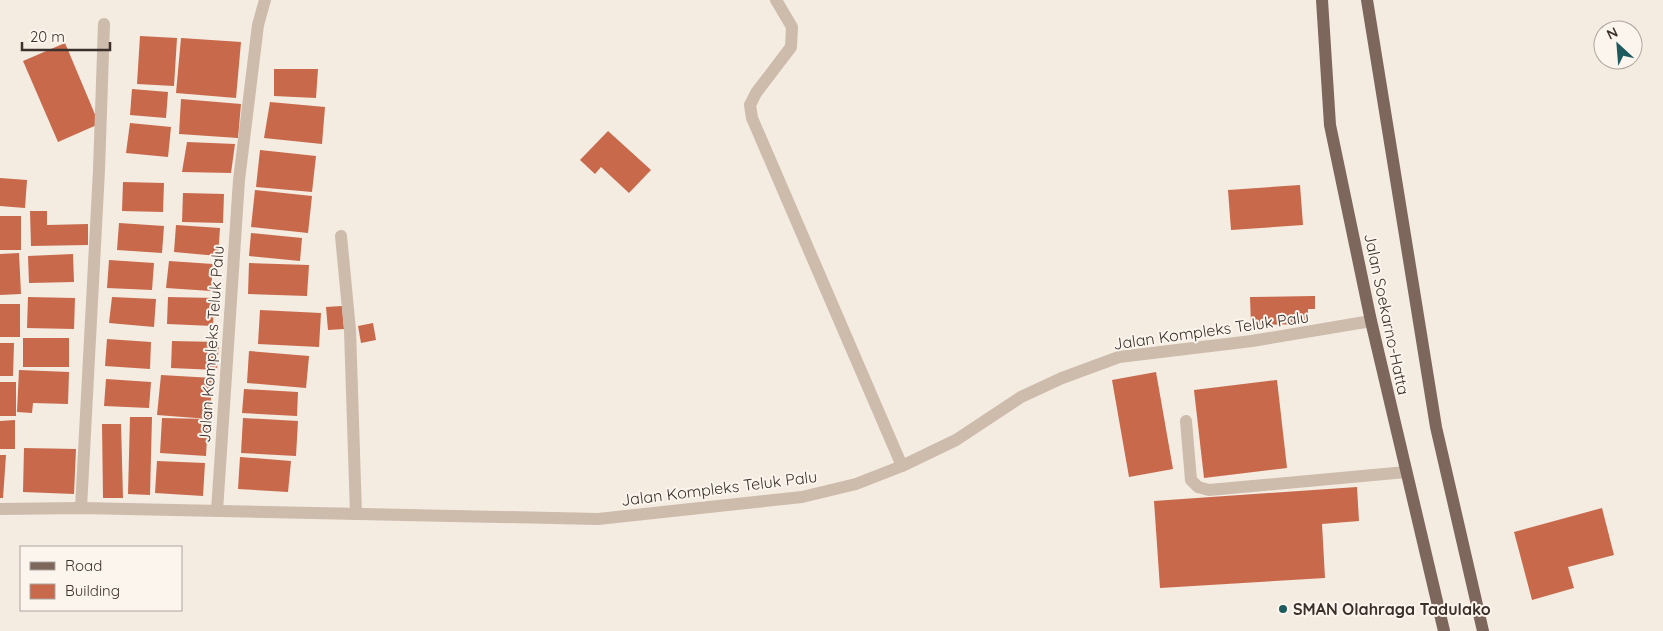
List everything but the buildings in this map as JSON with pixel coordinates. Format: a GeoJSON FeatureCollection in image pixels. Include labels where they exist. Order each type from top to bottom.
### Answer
{"type":"FeatureCollection","features":[{"type":"Feature","properties":{"kind":"main road","name":"Jalan Soekarno-Hatta"},"geometry":{"type":"LineString","coordinates":[[1322,0],[1330,125],[1371,321],[1444,631]]}},
{"type":"Feature","properties":{"kind":"main road","name":"Jalan Soekarno-Hatta"},"geometry":{"type":"LineString","coordinates":[[1367,0],[1436,427],[1483,631]]}},
{"type":"Feature","properties":{"kind":"street","name":"Jalan Kompleks Teluk Palu"},"geometry":{"type":"LineString","coordinates":[[216,511],[239,180],[258,25],[265,0]]}},
{"type":"Feature","properties":{"kind":"street"},"geometry":{"type":"LineString","coordinates":[[776,0],[792,27],[791,47],[756,93],[750,105],[752,118],[902,466]]}},
{"type":"Feature","properties":{"kind":"street"},"geometry":{"type":"LineString","coordinates":[[81,508],[99,170],[104,24]]}},
{"type":"Feature","properties":{"kind":"street"},"geometry":{"type":"LineString","coordinates":[[341,236],[350,330],[356,514]]}},
{"type":"Feature","properties":{"kind":"street","name":"Jalan Kompleks Teluk Palu"},"geometry":{"type":"LineString","coordinates":[[0,509],[81,508],[598,519],[802,498],[856,484],[902,466],[956,440],[1021,397],[1062,378],[1120,357],[1252,341],[1371,321]]}},
{"type":"Feature","properties":{"kind":"street"},"geometry":{"type":"LineString","coordinates":[[1186,421],[1191,480],[1198,487],[1209,490],[1406,472]]}},
{"type":"Feature","properties":{"kind":"place","name":"SMAN Olahraga Tadulako"},"geometry":{"type":"Point","coordinates":[1283,609]}}]}
